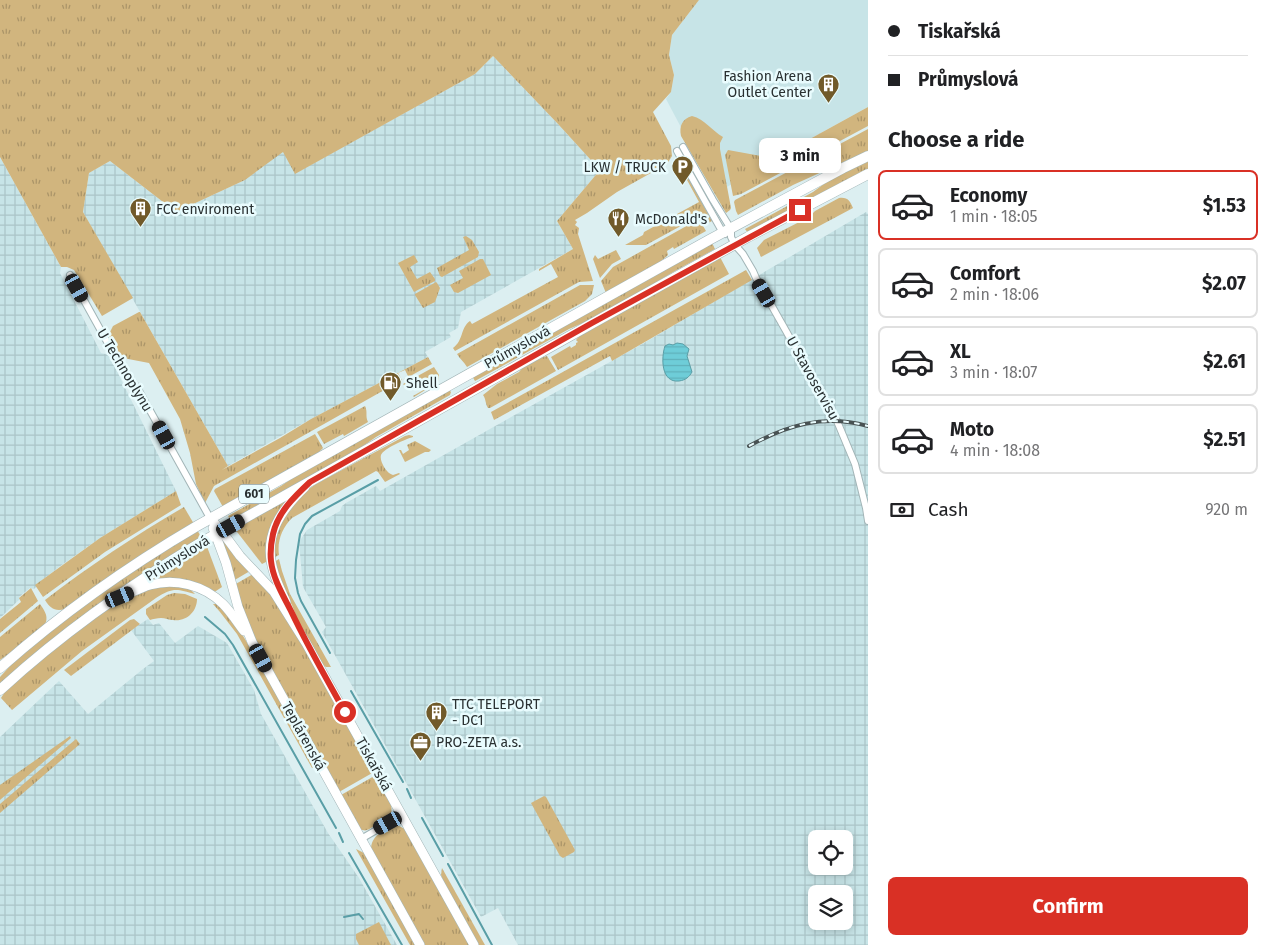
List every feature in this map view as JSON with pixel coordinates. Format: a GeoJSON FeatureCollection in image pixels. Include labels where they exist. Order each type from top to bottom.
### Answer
{"type":"FeatureCollection","features":[{"type":"Feature","properties":{"kind":"main road","name":"Průmyslová"},"geometry":{"type":"LineString","coordinates":[[0,690],[52,645],[106,604],[167,563],[310,482],[834,173],[868,156]]}},
{"type":"Feature","properties":{"kind":"main road","name":"Průmyslová"},"geometry":{"type":"LineString","coordinates":[[0,668],[51,624],[109,582],[163,546],[210,518],[583,310],[730,236],[868,174]]}},
{"type":"Feature","properties":{"kind":"street","name":"U Stavoservisu"},"geometry":{"type":"LineString","coordinates":[[680,149],[713,200],[730,236],[750,266],[837,421],[855,464],[868,522]]}},
{"type":"Feature","properties":{"kind":"street","name":"U Technoplynu"},"geometry":{"type":"LineString","coordinates":[[70,275],[116,358],[138,390],[210,518]]}},
{"type":"Feature","properties":{"kind":"street"},"geometry":{"type":"LineString","coordinates":[[306,643],[274,574],[270,548],[274,529],[280,516],[292,500],[310,482]]}},
{"type":"Feature","properties":{"kind":"street","name":"Teplárenská"},"geometry":{"type":"LineString","coordinates":[[210,518],[218,533],[238,607],[252,642],[420,945]]}},
{"type":"Feature","properties":{"kind":"street","name":"Tiskařská"},"geometry":{"type":"LineString","coordinates":[[218,533],[274,592],[306,643],[474,945]]}},
{"type":"Feature","properties":{"kind":"street"},"geometry":{"type":"LineString","coordinates":[[106,604],[150,585],[170,582],[189,585],[207,592],[219,601],[229,611],[252,642]]}},
{"type":"Feature","properties":{"kind":"street"},"geometry":{"type":"LineString","coordinates":[[361,839],[402,815]]}},
{"type":"Feature","properties":{"kind":"shaded area"},"geometry":{"type":"Polygon","coordinates":[[[699,0],[868,0],[868,107],[720,191],[684,133],[666,99],[671,92],[674,75],[669,55],[672,35],[699,0]]]}},
{"type":"Feature","properties":{"kind":"shaded area"},"geometry":{"type":"Polygon","coordinates":[[[493,56],[600,170],[557,221],[573,249],[461,312],[458,328],[449,333],[451,337],[425,352],[428,357],[311,419],[228,466],[83,212],[89,173],[110,161],[176,212],[245,180],[283,151],[296,173],[475,74],[493,56]]]}},
{"type":"Feature","properties":{"kind":"shaded area"},"geometry":{"type":"Polygon","coordinates":[[[0,157],[61,267],[60,273],[101,353],[109,355],[176,491],[100,538],[59,567],[36,585],[34,589],[30,588],[19,597],[20,599],[0,618],[0,157]]]}},
{"type":"Feature","properties":{"kind":"shaded area"},"geometry":{"type":"Polygon","coordinates":[[[866,212],[868,214],[868,945],[518,945],[498,908],[481,917],[322,632],[326,627],[303,587],[299,542],[307,530],[340,511],[346,503],[376,486],[380,491],[644,343],[866,212]]]}},
{"type":"Feature","properties":{"kind":"shaded area"},"geometry":{"type":"Polygon","coordinates":[[[148,619],[153,625],[159,623],[175,643],[198,626],[227,643],[254,690],[261,714],[328,833],[359,878],[397,945],[0,945],[0,737],[59,681],[88,714],[154,661],[131,630],[148,619]]]}},
{"type":"Feature","properties":{"kind":"green space"},"geometry":{"type":"Polygon","coordinates":[[[0,0],[699,0],[672,35],[669,55],[674,75],[671,92],[653,112],[671,146],[672,156],[667,164],[617,192],[575,220],[577,222],[575,225],[579,228],[578,234],[593,281],[579,282],[455,351],[453,348],[470,321],[472,324],[558,277],[551,264],[539,271],[539,269],[573,249],[557,221],[600,170],[493,56],[475,74],[295,174],[283,152],[245,180],[176,212],[110,161],[89,173],[83,212],[133,298],[102,316],[74,270],[61,267],[0,157],[0,0]]]}},
{"type":"Feature","properties":{"kind":"green space"},"geometry":{"type":"Polygon","coordinates":[[[868,107],[868,126],[741,194],[733,196],[725,155],[728,150],[761,156],[762,153],[775,149],[794,146],[868,107]]]}},
{"type":"Feature","properties":{"kind":"green space"},"geometry":{"type":"Polygon","coordinates":[[[692,116],[701,120],[723,137],[720,149],[731,208],[726,213],[681,136],[680,129],[682,123],[692,116]]]}},
{"type":"Feature","properties":{"kind":"green space"},"geometry":{"type":"Polygon","coordinates":[[[868,129],[868,151],[793,185],[738,215],[735,200],[868,129]]]}},
{"type":"Feature","properties":{"kind":"green space"},"geometry":{"type":"Polygon","coordinates":[[[868,161],[868,170],[748,233],[745,229],[813,192],[832,178],[868,161]]]}},
{"type":"Feature","properties":{"kind":"green space"},"geometry":{"type":"Polygon","coordinates":[[[681,169],[684,170],[712,221],[706,224],[701,215],[646,245],[625,245],[643,235],[644,232],[699,202],[681,169]]]}},
{"type":"Feature","properties":{"kind":"green space"},"geometry":{"type":"Polygon","coordinates":[[[839,198],[848,200],[853,208],[761,257],[757,248],[764,240],[809,217],[815,211],[839,198]]]}},
{"type":"Feature","properties":{"kind":"green space"},"geometry":{"type":"Polygon","coordinates":[[[699,219],[706,231],[674,249],[673,247],[667,251],[668,255],[658,264],[606,293],[601,281],[613,267],[699,219]]]}},
{"type":"Feature","properties":{"kind":"green space"},"geometry":{"type":"Polygon","coordinates":[[[466,236],[472,240],[479,252],[478,257],[442,277],[440,276],[437,268],[469,250],[463,237],[466,236]]]}},
{"type":"Feature","properties":{"kind":"green space"},"geometry":{"type":"Polygon","coordinates":[[[712,243],[715,249],[601,315],[569,329],[475,381],[472,376],[712,243]]]}},
{"type":"Feature","properties":{"kind":"green space"},"geometry":{"type":"Polygon","coordinates":[[[616,250],[621,259],[612,264],[600,278],[593,259],[595,255],[598,259],[616,250]]]}},
{"type":"Feature","properties":{"kind":"green space"},"geometry":{"type":"Polygon","coordinates":[[[414,255],[418,262],[410,267],[417,279],[430,272],[435,281],[414,292],[398,263],[414,255]]]}},
{"type":"Feature","properties":{"kind":"green space"},"geometry":{"type":"Polygon","coordinates":[[[720,257],[729,274],[558,370],[551,357],[570,346],[571,348],[576,345],[578,342],[576,340],[582,333],[720,257]]]}},
{"type":"Feature","properties":{"kind":"green space"},"geometry":{"type":"Polygon","coordinates":[[[483,259],[491,275],[458,293],[454,292],[450,285],[463,278],[459,271],[483,259]]]}},
{"type":"Feature","properties":{"kind":"green space"},"geometry":{"type":"Polygon","coordinates":[[[746,270],[752,280],[612,361],[610,356],[494,420],[491,412],[746,270]]]}},
{"type":"Feature","properties":{"kind":"green space"},"geometry":{"type":"Polygon","coordinates":[[[436,282],[440,288],[435,302],[423,308],[415,294],[436,282]]]}},
{"type":"Feature","properties":{"kind":"green space"},"geometry":{"type":"Polygon","coordinates":[[[580,285],[594,285],[592,294],[585,301],[467,367],[457,354],[580,285]]]}},
{"type":"Feature","properties":{"kind":"green space"},"geometry":{"type":"Polygon","coordinates":[[[139,312],[228,466],[222,470],[311,419],[428,357],[432,364],[403,380],[408,376],[405,370],[398,373],[402,380],[214,486],[205,503],[196,484],[190,453],[180,419],[149,363],[123,358],[109,339],[113,326],[139,312]]]}},
{"type":"Feature","properties":{"kind":"green space"},"geometry":{"type":"Polygon","coordinates":[[[547,356],[556,371],[488,408],[483,395],[497,384],[519,372],[525,365],[547,356]]]}},
{"type":"Feature","properties":{"kind":"green space"},"geometry":{"type":"Polygon","coordinates":[[[434,367],[439,375],[438,382],[414,397],[427,388],[423,379],[408,387],[406,384],[403,384],[434,367]]]}},
{"type":"Feature","properties":{"kind":"green space"},"geometry":{"type":"Polygon","coordinates":[[[449,390],[451,392],[450,395],[376,437],[353,453],[231,521],[228,516],[281,486],[307,468],[449,390]]]}},
{"type":"Feature","properties":{"kind":"green space"},"geometry":{"type":"Polygon","coordinates":[[[365,406],[368,422],[344,436],[343,434],[324,444],[317,432],[365,406]]]}},
{"type":"Feature","properties":{"kind":"green space"},"geometry":{"type":"Polygon","coordinates":[[[315,434],[323,448],[315,456],[223,507],[214,491],[215,489],[315,434]]]}},
{"type":"Feature","properties":{"kind":"green space"},"geometry":{"type":"Polygon","coordinates":[[[409,435],[413,437],[391,447],[381,455],[384,467],[388,472],[393,475],[400,474],[385,482],[376,471],[292,518],[285,526],[281,535],[279,555],[273,558],[273,547],[281,520],[302,494],[316,484],[409,435]]]}},
{"type":"Feature","properties":{"kind":"green space"},"geometry":{"type":"Polygon","coordinates":[[[415,441],[431,450],[405,462],[399,450],[403,454],[409,450],[407,445],[415,441]]]}},
{"type":"Feature","properties":{"kind":"green space"},"geometry":{"type":"Polygon","coordinates":[[[176,491],[181,505],[105,552],[43,597],[35,585],[100,538],[176,491]]]}},
{"type":"Feature","properties":{"kind":"green space"},"geometry":{"type":"Polygon","coordinates":[[[287,499],[268,561],[262,564],[234,528],[287,499]]]}},
{"type":"Feature","properties":{"kind":"green space"},"geometry":{"type":"Polygon","coordinates":[[[184,507],[194,524],[65,609],[56,610],[47,603],[45,600],[96,563],[184,507]]]}},
{"type":"Feature","properties":{"kind":"green space"},"geometry":{"type":"Polygon","coordinates":[[[197,530],[202,538],[0,685],[0,677],[23,652],[92,598],[197,530]]]}},
{"type":"Feature","properties":{"kind":"green space"},"geometry":{"type":"Polygon","coordinates":[[[220,536],[250,571],[233,581],[220,536]]]}},
{"type":"Feature","properties":{"kind":"green space"},"geometry":{"type":"Polygon","coordinates":[[[206,544],[222,587],[213,593],[149,583],[149,580],[206,544]]]}},
{"type":"Feature","properties":{"kind":"green space"},"geometry":{"type":"Polygon","coordinates":[[[279,559],[290,594],[331,667],[323,665],[298,621],[281,585],[274,562],[279,559]]]}},
{"type":"Feature","properties":{"kind":"green space"},"geometry":{"type":"Polygon","coordinates":[[[253,574],[263,584],[297,633],[374,772],[339,792],[264,657],[245,617],[234,585],[253,574]]]}},
{"type":"Feature","properties":{"kind":"green space"},"geometry":{"type":"Polygon","coordinates":[[[176,586],[189,588],[195,594],[175,590],[156,598],[82,651],[12,710],[1,698],[8,687],[78,629],[123,599],[152,588],[176,586]]]}},
{"type":"Feature","properties":{"kind":"green space"},"geometry":{"type":"Polygon","coordinates":[[[31,588],[38,601],[0,633],[0,619],[21,602],[19,598],[31,588]]]}},
{"type":"Feature","properties":{"kind":"green space"},"geometry":{"type":"Polygon","coordinates":[[[174,593],[185,594],[197,599],[193,612],[186,618],[178,620],[161,618],[150,620],[146,614],[146,609],[167,595],[174,593]]]}},
{"type":"Feature","properties":{"kind":"green space"},"geometry":{"type":"Polygon","coordinates":[[[40,604],[46,615],[46,622],[32,636],[0,660],[0,637],[40,604]]]}},
{"type":"Feature","properties":{"kind":"green space"},"geometry":{"type":"Polygon","coordinates":[[[213,604],[218,604],[226,613],[248,644],[295,727],[314,767],[312,768],[237,634],[213,604]]]}},
{"type":"Feature","properties":{"kind":"green space"},"geometry":{"type":"Polygon","coordinates":[[[134,619],[140,624],[71,676],[64,670],[130,620],[134,619]]]}},
{"type":"Feature","properties":{"kind":"green space"},"geometry":{"type":"Polygon","coordinates":[[[70,736],[71,738],[0,800],[0,785],[70,736]]]}},
{"type":"Feature","properties":{"kind":"green space"},"geometry":{"type":"Polygon","coordinates":[[[76,739],[80,744],[0,813],[0,804],[76,739]]]}},
{"type":"Feature","properties":{"kind":"green space"},"geometry":{"type":"Polygon","coordinates":[[[376,775],[391,803],[391,814],[388,818],[369,829],[360,829],[341,795],[376,775]]]}},
{"type":"Feature","properties":{"kind":"green space"},"geometry":{"type":"Polygon","coordinates":[[[544,796],[575,850],[563,858],[560,856],[531,803],[544,796]]]}},
{"type":"Feature","properties":{"kind":"green space"},"geometry":{"type":"Polygon","coordinates":[[[395,826],[405,829],[470,945],[424,945],[371,849],[375,837],[395,826]]]}},
{"type":"Feature","properties":{"kind":"green space"},"geometry":{"type":"Polygon","coordinates":[[[356,849],[364,853],[416,945],[410,945],[356,849]]]}},
{"type":"Feature","properties":{"kind":"green space"},"geometry":{"type":"Polygon","coordinates":[[[442,868],[485,945],[479,945],[443,880],[441,875],[442,868]]]}},
{"type":"Feature","properties":{"kind":"green space"},"geometry":{"type":"Polygon","coordinates":[[[379,922],[391,945],[359,945],[356,934],[379,922]]]}},
{"type":"Feature","properties":{"kind":"water"},"geometry":{"type":"Polygon","coordinates":[[[677,343],[683,344],[689,349],[687,356],[692,372],[684,380],[673,381],[666,374],[663,357],[665,346],[677,343]]]}},
{"type":"Feature","properties":{"kind":"waterway"},"geometry":{"type":"LineString","coordinates":[[330,653],[298,593],[295,578],[300,534],[312,516],[378,480]]}},
{"type":"Feature","properties":{"kind":"waterway"},"geometry":{"type":"LineString","coordinates":[[205,617],[225,634],[233,645],[336,828]]}},
{"type":"Feature","properties":{"kind":"waterway"},"geometry":{"type":"LineString","coordinates":[[351,691],[403,782]]}},
{"type":"Feature","properties":{"kind":"waterway"},"geometry":{"type":"LineString","coordinates":[[407,789],[411,798]]}},
{"type":"Feature","properties":{"kind":"waterway"},"geometry":{"type":"LineString","coordinates":[[422,818],[443,856]]}},
{"type":"Feature","properties":{"kind":"waterway"},"geometry":{"type":"LineString","coordinates":[[339,833],[343,842]]}},
{"type":"Feature","properties":{"kind":"waterway"},"geometry":{"type":"LineString","coordinates":[[349,853],[402,945]]}},
{"type":"Feature","properties":{"kind":"waterway"},"geometry":{"type":"LineString","coordinates":[[448,864],[492,945]]}},
{"type":"Feature","properties":{"kind":"waterway"},"geometry":{"type":"LineString","coordinates":[[344,917],[359,914],[363,919]]}},
{"type":"Feature","properties":{"kind":"railway"},"geometry":{"type":"LineString","coordinates":[[749,446],[778,432],[806,424],[836,421],[868,426]]}},
{"type":"Feature","properties":{"kind":"place","name":"Fashion Arena Outlet Center"},"geometry":{"type":"Point","coordinates":[828,103]}},
{"type":"Feature","properties":{"kind":"place","name":"LKW / TRUCK"},"geometry":{"type":"Point","coordinates":[682,186]}},
{"type":"Feature","properties":{"kind":"place","name":"FCC enviroment"},"geometry":{"type":"Point","coordinates":[140,228]}},
{"type":"Feature","properties":{"kind":"place","name":"McDonald's"},"geometry":{"type":"Point","coordinates":[619,238]}},
{"type":"Feature","properties":{"kind":"place","name":"Shell"},"geometry":{"type":"Point","coordinates":[390,402]}},
{"type":"Feature","properties":{"kind":"place","name":"TTC TELEPORT - DC1"},"geometry":{"type":"Point","coordinates":[436,731]}},
{"type":"Feature","properties":{"kind":"place","name":"PRO-ZETA a.s."},"geometry":{"type":"Point","coordinates":[420,761]}},
{"type":"Feature","properties":{"kind":"route"},"geometry":{"type":"LineString","coordinates":[[345,712],[306,643],[277,583],[272,568],[270,548],[273,534],[280,516],[292,500],[310,482],[592,323],[800,210]]}}]}
